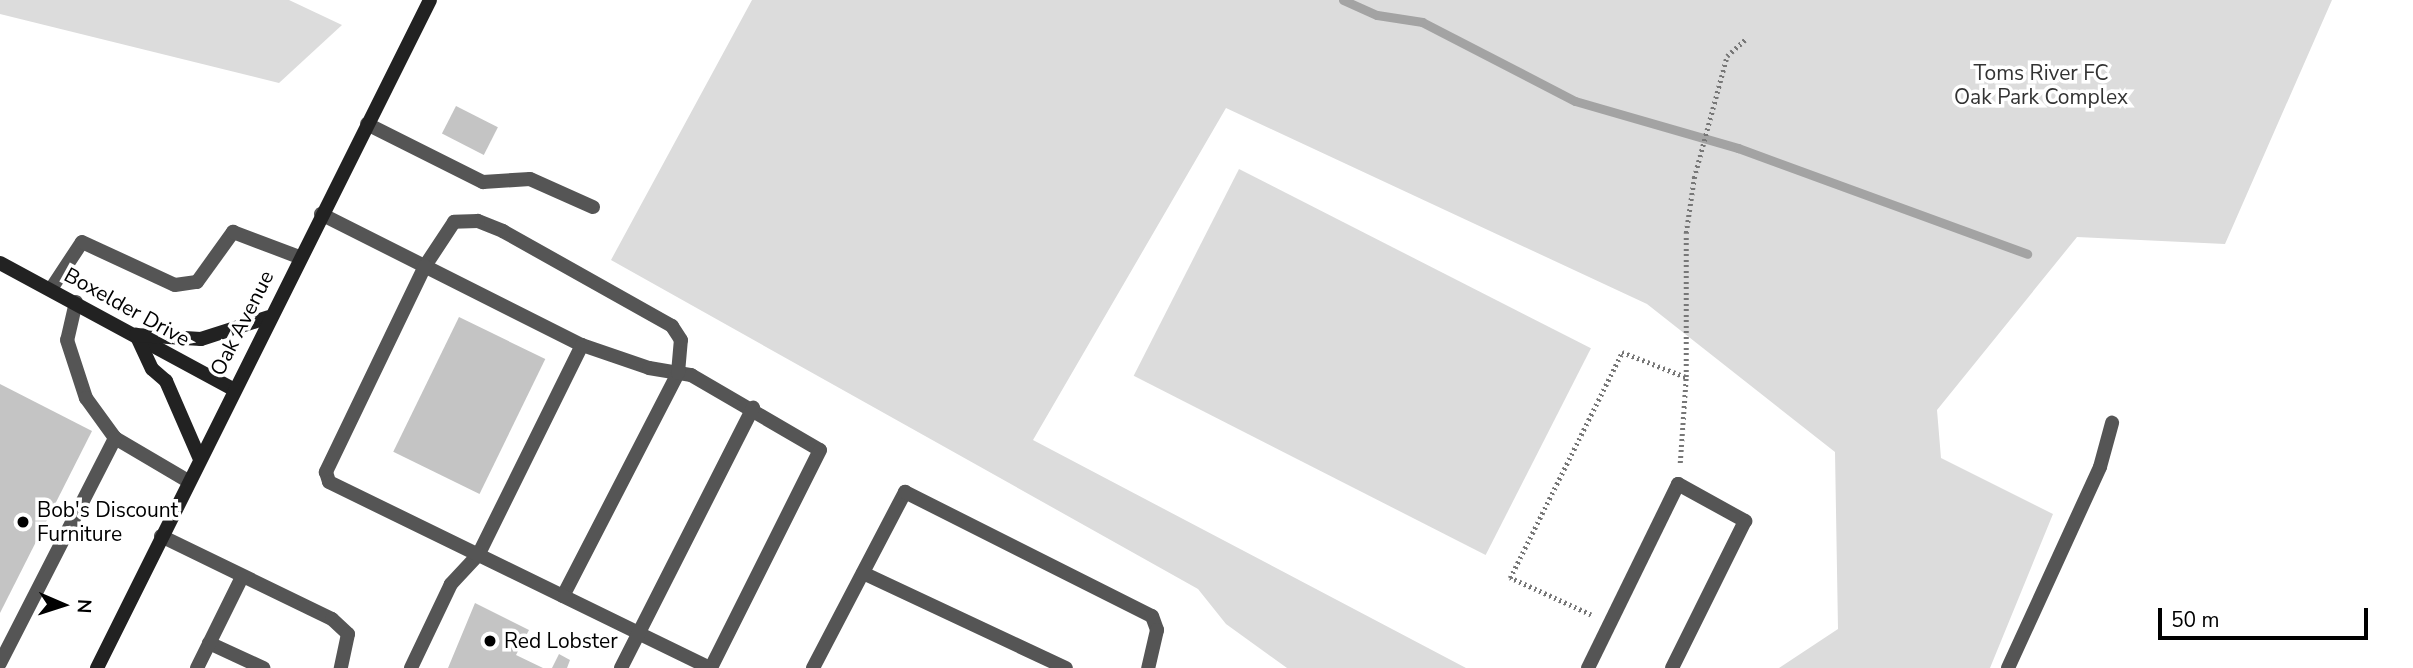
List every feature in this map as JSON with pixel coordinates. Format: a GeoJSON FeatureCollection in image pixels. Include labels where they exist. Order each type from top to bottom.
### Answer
{"type":"FeatureCollection","features":[{"type":"Feature","properties":{"kind":"street","name":"Oak Avenue"},"geometry":{"type":"LineString","coordinates":[[97,668],[233,389],[430,0]]}},
{"type":"Feature","properties":{"kind":"street","name":"Boxelder Drive"},"geometry":{"type":"LineString","coordinates":[[0,263],[233,389]]}},
{"type":"Feature","properties":{"kind":"street"},"geometry":{"type":"LineString","coordinates":[[200,457],[166,381],[152,369],[136,335],[201,339],[269,317]]}},
{"type":"Feature","properties":{"kind":"lane"},"geometry":{"type":"LineString","coordinates":[[367,124],[483,182],[530,179],[593,207]]}},
{"type":"Feature","properties":{"kind":"lane"},"geometry":{"type":"LineString","coordinates":[[321,214],[425,266],[582,345],[678,373],[753,408],[821,450],[710,668],[329,482],[326,472],[425,266],[454,222],[478,221],[503,231],[672,326],[681,340],[678,373],[563,596]]}},
{"type":"Feature","properties":{"kind":"lane"},"geometry":{"type":"LineString","coordinates":[[51,289],[82,242],[175,285],[197,282],[233,232],[299,257]]}},
{"type":"Feature","properties":{"kind":"lane"},"geometry":{"type":"LineString","coordinates":[[76,302],[67,340],[86,398],[115,438],[188,481]]}},
{"type":"Feature","properties":{"kind":"lane"},"geometry":{"type":"LineString","coordinates":[[411,668],[451,584],[478,555],[582,345]]}},
{"type":"Feature","properties":{"kind":"lane"},"geometry":{"type":"LineString","coordinates":[[621,668],[753,408]]}},
{"type":"Feature","properties":{"kind":"lane"},"geometry":{"type":"LineString","coordinates":[[2008,668],[2099,467],[2112,423]]}},
{"type":"Feature","properties":{"kind":"lane"},"geometry":{"type":"LineString","coordinates":[[0,663],[115,438]]}},
{"type":"Feature","properties":{"kind":"lane"},"geometry":{"type":"LineString","coordinates":[[1588,668],[1678,484],[1745,521],[1672,668]]}},
{"type":"Feature","properties":{"kind":"lane"},"geometry":{"type":"LineString","coordinates":[[813,668],[905,492],[918,492],[1152,616],[1157,630],[1149,668]]}},
{"type":"Feature","properties":{"kind":"lane"},"geometry":{"type":"LineString","coordinates":[[161,536],[340,627],[348,634],[341,668]]}},
{"type":"Feature","properties":{"kind":"lane"},"geometry":{"type":"LineString","coordinates":[[863,573],[1066,668]]}},
{"type":"Feature","properties":{"kind":"lane"},"geometry":{"type":"LineString","coordinates":[[197,668],[242,577]]}},
{"type":"Feature","properties":{"kind":"lane"},"geometry":{"type":"LineString","coordinates":[[209,643],[263,668]]}},
{"type":"Feature","properties":{"kind":"path"},"geometry":{"type":"LineString","coordinates":[[1678,484],[1686,377],[1686,233],[1694,178],[1727,56],[1745,39]]}},
{"type":"Feature","properties":{"kind":"path"},"geometry":{"type":"LineString","coordinates":[[1610,623],[1510,579],[1622,352],[1686,377]]}},
{"type":"Feature","properties":{"kind":"green space"},"geometry":{"type":"Polygon","coordinates":[[[0,0],[289,0],[342,25],[279,83],[0,14],[0,0]]]}},
{"type":"Feature","properties":{"kind":"green space","name":"Toms River FC Oak Park Complex"},"geometry":{"type":"Polygon","coordinates":[[[752,0],[2332,0],[2225,244],[2077,237],[1937,410],[1941,458],[2053,514],[1990,668],[1779,668],[1838,629],[1835,452],[1647,304],[1226,108],[1033,440],[1466,668],[1287,668],[1226,624],[1198,589],[611,260],[752,0]]]}},
{"type":"Feature","properties":{"kind":"green space"},"geometry":{"type":"Polygon","coordinates":[[[1239,169],[1591,348],[1486,555],[1134,376],[1239,169]]]}},
{"type":"Feature","properties":{"kind":"building"},"geometry":{"type":"Polygon","coordinates":[[[456,106],[498,127],[484,155],[442,134],[456,106]]]}},
{"type":"Feature","properties":{"kind":"building"},"geometry":{"type":"Polygon","coordinates":[[[459,317],[545,359],[480,494],[393,452],[459,317]]]}},
{"type":"Feature","properties":{"kind":"building","name":"Bob's Discount Furniture"},"geometry":{"type":"Polygon","coordinates":[[[0,384],[92,431],[0,613],[0,384]]]}},
{"type":"Feature","properties":{"kind":"building","name":"Red Lobster"},"geometry":{"type":"Polygon","coordinates":[[[475,603],[529,630],[516,655],[543,668],[448,668],[475,603]]]}},
{"type":"Feature","properties":{"kind":"building","name":"Red Lobster"},"geometry":{"type":"Polygon","coordinates":[[[559,654],[570,660],[567,668],[552,668],[559,654]]]}},
{"type":"Feature","properties":{"kind":"waterway"},"geometry":{"type":"LineString","coordinates":[[1343,0],[1377,15],[1422,22],[1575,101],[1738,148],[2027,254]]}},
{"type":"Feature","properties":{"kind":"place","name":"Bob's Discount Furniture"},"geometry":{"type":"Point","coordinates":[23,522]}},
{"type":"Feature","properties":{"kind":"place","name":"Red Lobster"},"geometry":{"type":"Point","coordinates":[490,641]}}]}
